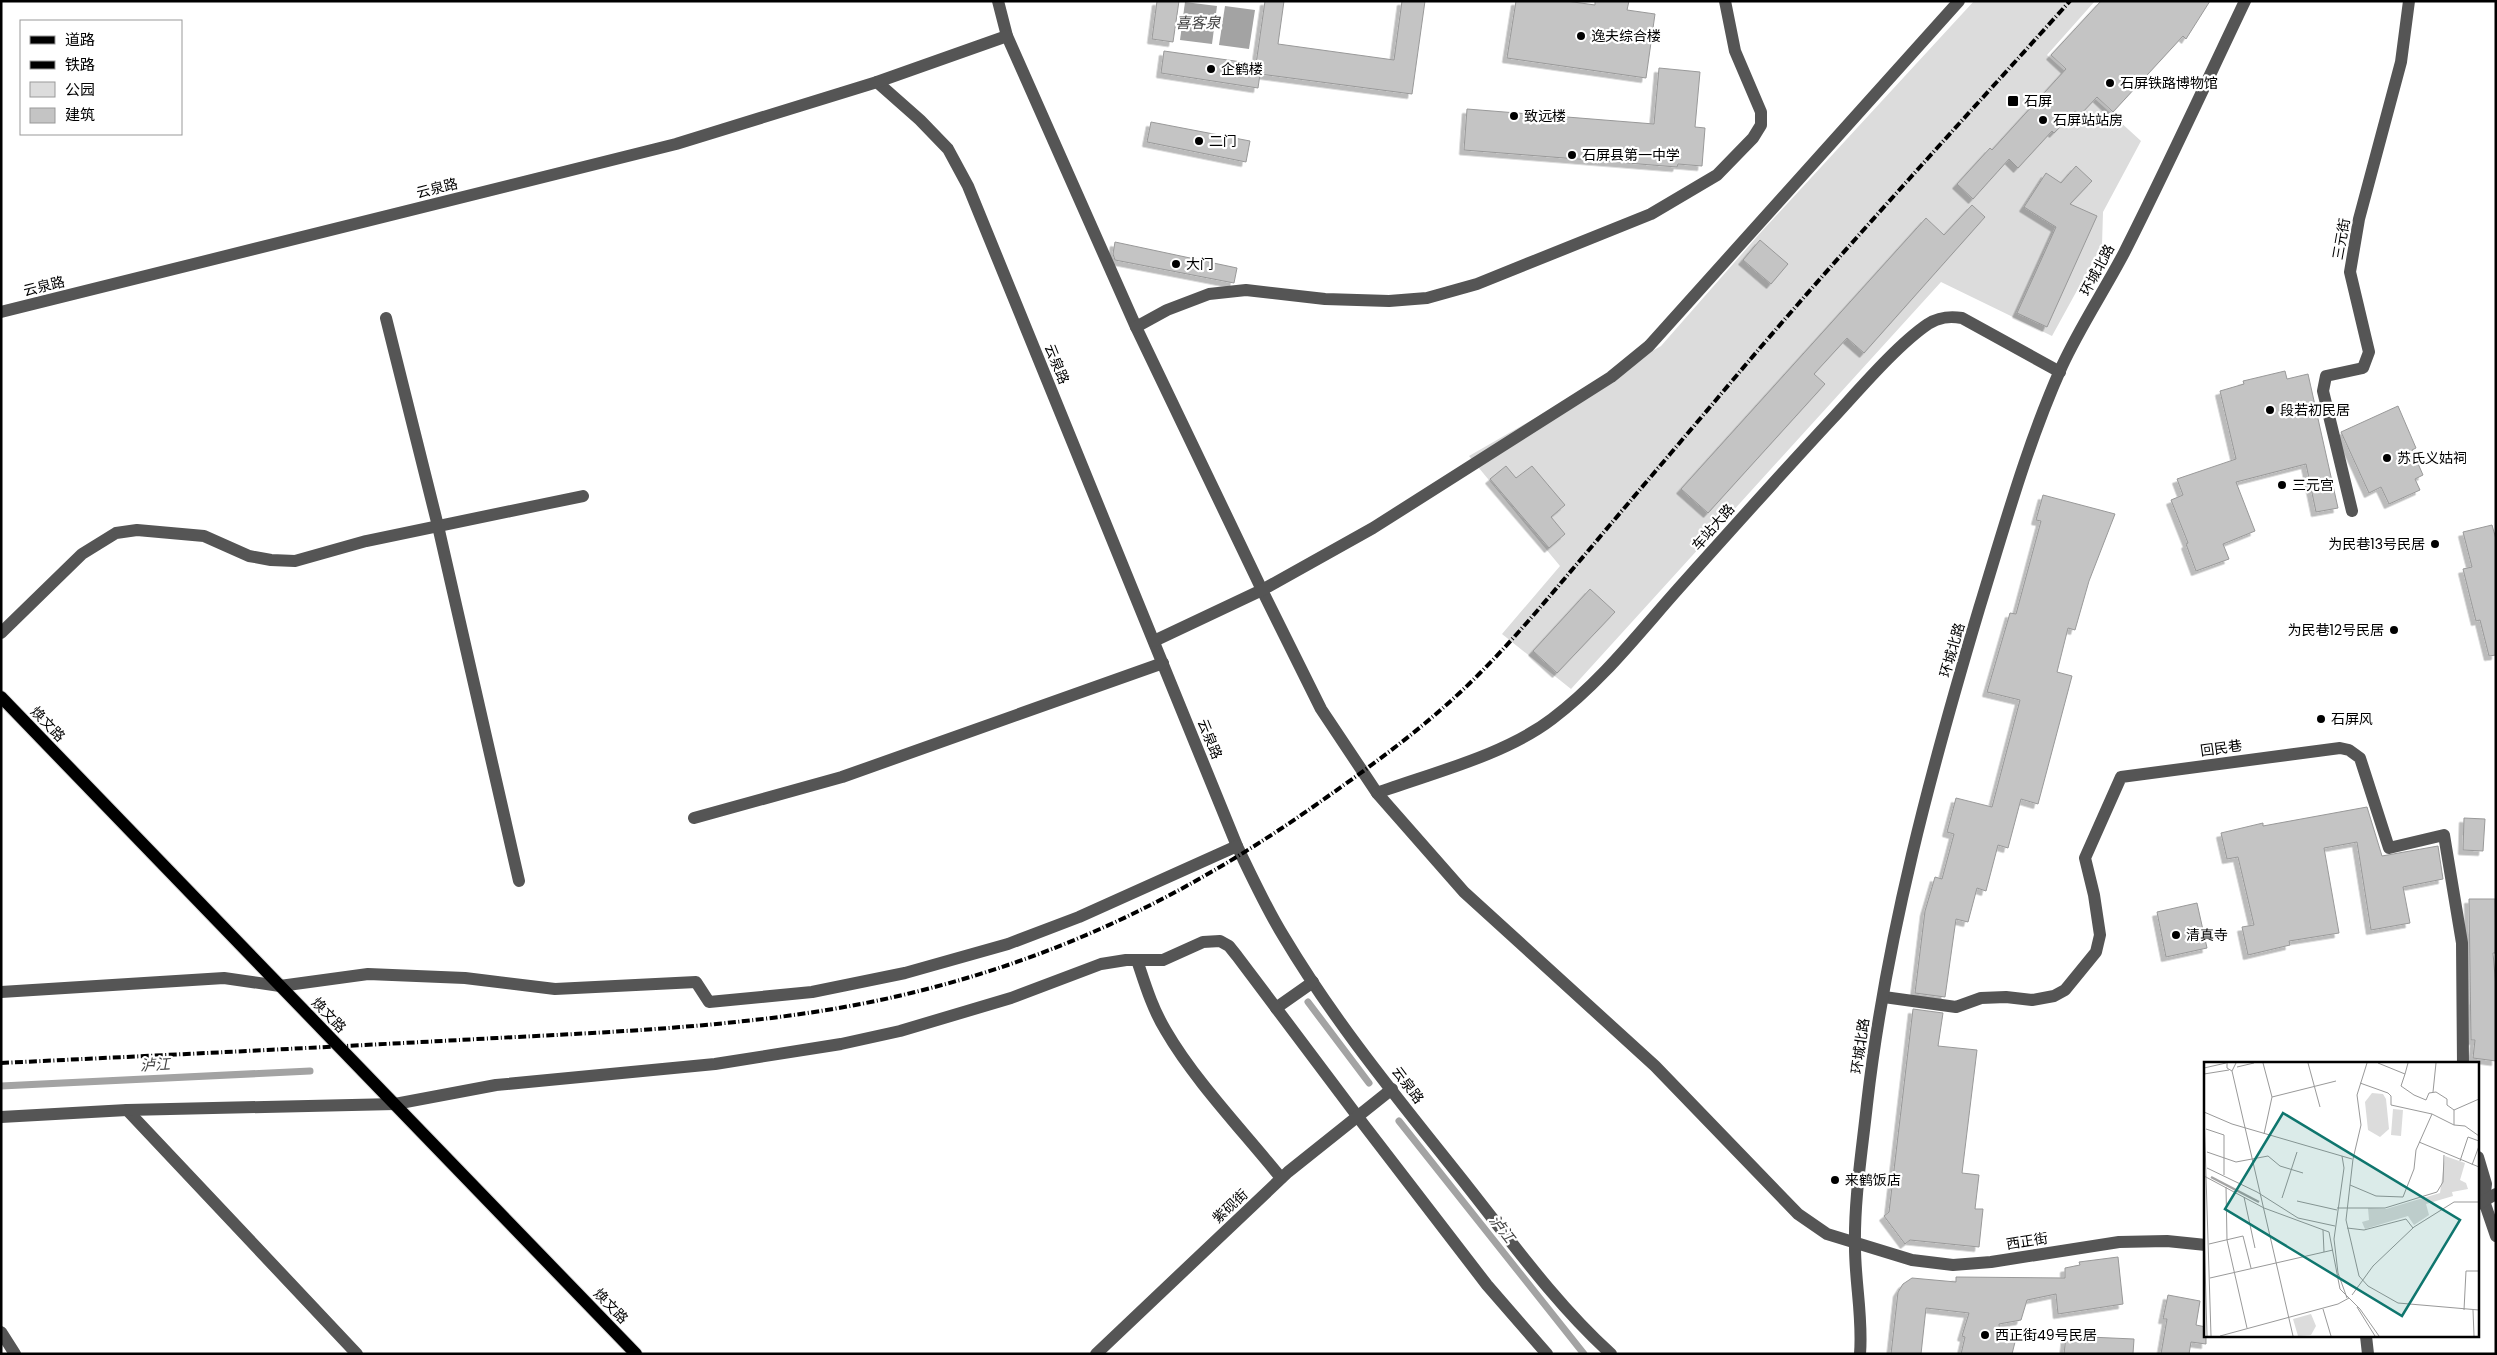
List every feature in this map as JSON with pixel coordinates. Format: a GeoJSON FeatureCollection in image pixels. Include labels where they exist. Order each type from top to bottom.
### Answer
{"type":"FeatureCollection","features":[{"type":"Feature","properties":{"kind":"main road","name":"焕文路"},"geometry":{"type":"LineString","coordinates":[[1,697],[636,1354]]}},
{"type":"Feature","properties":{"kind":"street","name":"西正街"},"geometry":{"type":"LineString","coordinates":[[998,1],[1007,36],[1136,327],[1321,709],[1377,793],[1464,892],[1655,1066],[1798,1214],[1827,1234],[1912,1260],[1954,1265],[1991,1262],[2119,1242],[2167,1241],[2204,1245]]}},
{"type":"Feature","properties":{"kind":"street"},"geometry":{"type":"LineString","coordinates":[[1136,327],[1167,310],[1209,294],[1246,290],[1325,299],[1388,301],[1427,298],[1477,284],[1651,214],[1717,175],[1753,138],[1761,125],[1761,112],[1735,51],[1725,1]]}},
{"type":"Feature","properties":{"kind":"street"},"geometry":{"type":"LineString","coordinates":[[1154,641],[1262,590],[1373,528],[1611,377],[1649,346],[1959,1]]}},
{"type":"Feature","properties":{"kind":"street","name":"环城北路"},"geometry":{"type":"LineString","coordinates":[[1860,1354],[1860,1301],[1855,1243],[1867,1102],[1901,909],[1930,784],[1966,654],[2007,517],[2038,424],[2060,372],[2125,250],[2245,1]]}},
{"type":"Feature","properties":{"kind":"street","name":"三元街"},"geometry":{"type":"LineString","coordinates":[[2352,511],[2323,391],[2326,376],[2363,368],[2369,352],[2350,272],[2359,219],[2401,62],[2409,1]]}},
{"type":"Feature","properties":{"kind":"street","name":"云泉路"},"geometry":{"type":"LineString","coordinates":[[1,312],[676,144],[877,82],[1007,36]]}},
{"type":"Feature","properties":{"kind":"street","name":"云泉路"},"geometry":{"type":"LineString","coordinates":[[877,82],[920,120],[948,149],[968,186],[1237,846],[1261,896],[1313,982],[1392,1089],[1531,1267],[1567,1310],[1611,1354]]}},
{"type":"Feature","properties":{"kind":"street","name":"车站大路"},"geometry":{"type":"LineString","coordinates":[[1377,793],[1503,747],[1534,731],[1565,709],[1621,653],[1840,410],[1902,346],[1929,324],[1946,317],[1962,318],[2060,372]]}},
{"type":"Feature","properties":{"kind":"street"},"geometry":{"type":"LineString","coordinates":[[386,318],[438,526],[519,881]]}},
{"type":"Feature","properties":{"kind":"street"},"geometry":{"type":"LineString","coordinates":[[1,633],[82,554],[116,533],[138,530],[204,536],[249,556],[295,561],[366,541],[583,496]]}},
{"type":"Feature","properties":{"kind":"street"},"geometry":{"type":"LineString","coordinates":[[694,818],[842,777],[1163,663]]}},
{"type":"Feature","properties":{"kind":"street","name":"回民巷"},"geometry":{"type":"LineString","coordinates":[[1884,998],[1956,1007],[1981,998],[2006,997],[2032,1000],[2054,996],[2064,990],[2096,952],[2100,936],[2094,895],[2085,858],[2121,777],[2340,748],[2349,750],[2360,758],[2389,848],[2444,835],[2462,943],[2463,1062]]}},
{"type":"Feature","properties":{"kind":"street"},"geometry":{"type":"LineString","coordinates":[[1,992],[224,978],[280,986],[368,974],[465,978],[554,989],[696,982],[709,1002],[812,992],[906,973],[1008,944],[1079,917],[1237,846]]}},
{"type":"Feature","properties":{"kind":"street"},"geometry":{"type":"LineString","coordinates":[[1,1117],[127,1110],[395,1104],[496,1085],[715,1064],[841,1044],[960,1015],[1101,964],[1137,960],[1163,960],[1203,942],[1220,941],[1229,946],[1238,956],[1358,1117],[1487,1284],[1547,1354]]}},
{"type":"Feature","properties":{"kind":"street"},"geometry":{"type":"LineString","coordinates":[[1137,960],[1148,996],[1165,1030],[1185,1059],[1281,1178]]}},
{"type":"Feature","properties":{"kind":"street"},"geometry":{"type":"LineString","coordinates":[[1276,1008],[1313,982]]}},
{"type":"Feature","properties":{"kind":"street","name":"紫砚街"},"geometry":{"type":"LineString","coordinates":[[1096,1354],[1281,1178],[1392,1089]]}},
{"type":"Feature","properties":{"kind":"street"},"geometry":{"type":"LineString","coordinates":[[127,1110],[357,1354]]}},
{"type":"Feature","properties":{"kind":"street"},"geometry":{"type":"LineString","coordinates":[[2480,1164],[2486,1184],[2481,1202],[2496,1236]]}},
{"type":"Feature","properties":{"kind":"street"},"geometry":{"type":"LineString","coordinates":[[2481,1202],[2496,1194]]}},
{"type":"Feature","properties":{"kind":"street"},"geometry":{"type":"LineString","coordinates":[[1,1332],[15,1354]]}},
{"type":"Feature","properties":{"kind":"street"},"geometry":{"type":"LineString","coordinates":[[2366,1338],[2368,1354]]}},
{"type":"Feature","properties":{"kind":"green space"},"geometry":{"type":"Polygon","coordinates":[[[1974,1],[2095,1],[2047,55],[2141,141],[2103,212],[2102,245],[2052,336],[1941,282],[1571,689],[1502,634],[1560,566],[1469,456],[1661,346],[1762,231],[1974,1]]]}},
{"type":"Feature","properties":{"kind":"water","name":"喜客泉"},"geometry":{"type":"Polygon","coordinates":[[[1185,2],[1217,6],[1212,44],[1180,40],[1185,2]]]}},
{"type":"Feature","properties":{"kind":"water"},"geometry":{"type":"Polygon","coordinates":[[[1225,6],[1255,10],[1249,49],[1219,45],[1225,6]]]}},
{"type":"Feature","properties":{"kind":"building"},"geometry":{"type":"Polygon","coordinates":[[[1157,1],[1179,1],[1173,42],[1152,39],[1157,1]]]}},
{"type":"Feature","properties":{"kind":"building"},"geometry":{"type":"Polygon","coordinates":[[[1265,1],[1284,1],[1278,44],[1394,60],[1402,1],[1425,1],[1412,94],[1260,74],[1258,88],[1161,73],[1164,51],[1256,64],[1265,1]]]}},
{"type":"Feature","properties":{"kind":"building","name":"逸夫综合楼"},"geometry":{"type":"Polygon","coordinates":[[[1516,1],[1566,1],[1595,5],[1595,1],[1629,1],[1627,10],[1655,14],[1646,78],[1507,58],[1516,1]]]}},
{"type":"Feature","properties":{"kind":"building"},"geometry":{"type":"Polygon","coordinates":[[[2101,1],[2210,1],[2186,39],[2183,36],[2113,112],[2097,97],[2080,115],[2075,111],[2054,133],[2052,131],[2018,168],[2009,159],[1973,199],[1957,184],[1990,148],[1992,150],[2066,69],[2051,55],[2101,1]]]}},
{"type":"Feature","properties":{"kind":"building","name":"致远楼"},"geometry":{"type":"Polygon","coordinates":[[[1659,68],[1700,72],[1695,127],[1705,128],[1702,166],[1678,164],[1677,167],[1464,150],[1467,109],[1654,124],[1659,68]]]}},
{"type":"Feature","properties":{"kind":"building"},"geometry":{"type":"Polygon","coordinates":[[[1151,122],[1250,141],[1246,162],[1147,142],[1151,122]]]}},
{"type":"Feature","properties":{"kind":"building"},"geometry":{"type":"Polygon","coordinates":[[[2076,166],[2092,181],[2070,204],[2097,216],[2047,327],[2017,313],[2056,227],[2024,207],[2046,173],[2061,183],[2076,166]]]}},
{"type":"Feature","properties":{"kind":"building"},"geometry":{"type":"Polygon","coordinates":[[[1972,205],[1985,217],[1864,353],[1847,338],[1814,374],[1825,384],[1708,513],[1681,489],[1926,218],[1944,235],[1972,205]]]}},
{"type":"Feature","properties":{"kind":"building"},"geometry":{"type":"Polygon","coordinates":[[[1760,240],[1788,264],[1771,284],[1743,260],[1760,240]]]}},
{"type":"Feature","properties":{"kind":"building"},"geometry":{"type":"Polygon","coordinates":[[[1115,242],[1237,268],[1234,283],[1115,260],[1113,254],[1115,242]]]}},
{"type":"Feature","properties":{"kind":"building"},"geometry":{"type":"Polygon","coordinates":[[[2285,371],[2287,379],[2308,374],[2338,508],[2316,512],[2306,464],[2236,482],[2255,531],[2223,544],[2229,559],[2196,571],[2186,544],[2188,543],[2171,500],[2183,495],[2177,479],[2236,459],[2220,391],[2244,384],[2243,381],[2285,371]]]}},
{"type":"Feature","properties":{"kind":"building","name":"苏氏义姑祠"},"geometry":{"type":"Polygon","coordinates":[[[2398,406],[2416,448],[2412,450],[2423,475],[2415,479],[2420,490],[2389,504],[2381,487],[2369,493],[2341,432],[2398,406]]]}},
{"type":"Feature","properties":{"kind":"building"},"geometry":{"type":"Polygon","coordinates":[[[1506,466],[1516,478],[1532,466],[1565,505],[1551,517],[1565,534],[1549,548],[1490,479],[1506,466]]]}},
{"type":"Feature","properties":{"kind":"building"},"geometry":{"type":"Polygon","coordinates":[[[2043,495],[2115,514],[2089,581],[2075,630],[2068,628],[2057,672],[2072,676],[2038,804],[2021,799],[2008,848],[1998,845],[1986,891],[1977,888],[1968,922],[1956,919],[1945,997],[1915,993],[1925,911],[1935,877],[1942,879],[1954,834],[1947,832],[1956,798],[1992,807],[2020,700],[1987,692],[2010,613],[2016,614],[2041,521],[2036,520],[2043,495]]]}},
{"type":"Feature","properties":{"kind":"building"},"geometry":{"type":"Polygon","coordinates":[[[2492,525],[2496,539],[2496,655],[2489,656],[2480,620],[2476,621],[2463,569],[2472,567],[2463,532],[2492,525]]]}},
{"type":"Feature","properties":{"kind":"building"},"geometry":{"type":"Polygon","coordinates":[[[1590,589],[1615,612],[1557,673],[1533,651],[1590,589]]]}},
{"type":"Feature","properties":{"kind":"building"},"geometry":{"type":"Polygon","coordinates":[[[2367,807],[2382,856],[2438,846],[2443,879],[2403,887],[2410,923],[2371,930],[2357,842],[2324,848],[2339,933],[2289,941],[2290,945],[2248,955],[2242,927],[2254,925],[2238,857],[2227,859],[2221,833],[2263,823],[2263,826],[2367,807]]]}},
{"type":"Feature","properties":{"kind":"building"},"geometry":{"type":"Polygon","coordinates":[[[2464,818],[2485,819],[2483,851],[2463,850],[2464,818]]]}},
{"type":"Feature","properties":{"kind":"building"},"geometry":{"type":"Polygon","coordinates":[[[2469,899],[2495,899],[2496,953],[2493,953],[2496,987],[2496,1061],[2473,1058],[2475,1040],[2471,1040],[2469,899]]]}},
{"type":"Feature","properties":{"kind":"building","name":"清真寺"},"geometry":{"type":"Polygon","coordinates":[[[2197,903],[2207,948],[2166,957],[2157,912],[2197,903]]]}},
{"type":"Feature","properties":{"kind":"building"},"geometry":{"type":"Polygon","coordinates":[[[1913,1009],[1943,1013],[1938,1046],[1977,1050],[1962,1173],[1979,1175],[1975,1209],[1983,1209],[1979,1247],[1910,1240],[1905,1244],[1884,1216],[1889,1212],[1913,1009]]]}},
{"type":"Feature","properties":{"kind":"building"},"geometry":{"type":"Polygon","coordinates":[[[2118,1257],[2123,1304],[2058,1314],[2056,1294],[2027,1300],[2021,1320],[1999,1324],[2000,1333],[2017,1334],[2012,1354],[1961,1354],[1965,1337],[1962,1336],[1969,1313],[1926,1308],[1921,1354],[1891,1354],[1898,1292],[1903,1284],[1912,1278],[1956,1282],[1956,1277],[2065,1278],[2065,1268],[2080,1265],[2079,1262],[2118,1257]]]}},
{"type":"Feature","properties":{"kind":"building"},"geometry":{"type":"Polygon","coordinates":[[[2168,1295],[2200,1301],[2196,1325],[2204,1327],[2206,1344],[2191,1342],[2189,1354],[2161,1354],[2167,1319],[2163,1319],[2168,1295]]]}},
{"type":"Feature","properties":{"kind":"building"},"geometry":{"type":"Polygon","coordinates":[[[2066,1336],[2134,1339],[2133,1354],[2064,1354],[2066,1336]]]}},
{"type":"Feature","properties":{"kind":"waterway","name":"泸江"},"geometry":{"type":"LineString","coordinates":[[1308,1002],[1369,1083]]}},
{"type":"Feature","properties":{"kind":"waterway","name":"泸江"},"geometry":{"type":"LineString","coordinates":[[1,1086],[310,1071]]}},
{"type":"Feature","properties":{"kind":"waterway","name":"泸江"},"geometry":{"type":"LineString","coordinates":[[1399,1121],[1584,1354]]}},
{"type":"Feature","properties":{"kind":"railway"},"geometry":{"type":"LineString","coordinates":[[1,1063],[654,1029],[761,1019],[865,1003],[915,992],[972,976],[1027,958],[1131,915],[1230,861],[1347,783],[1426,722],[1481,672],[1536,613],[1827,271],[2070,1]]}},
{"type":"Feature","properties":{"kind":"place","name":"逸夫综合楼"},"geometry":{"type":"Point","coordinates":[1581,36]}},
{"type":"Feature","properties":{"kind":"place","name":"企鹤楼"},"geometry":{"type":"Point","coordinates":[1211,69]}},
{"type":"Feature","properties":{"kind":"place","name":"石屏铁路博物馆"},"geometry":{"type":"Point","coordinates":[2110,83]}},
{"type":"Feature","properties":{"kind":"place","name":"石屏"},"geometry":{"type":"Point","coordinates":[2013,101]}},
{"type":"Feature","properties":{"kind":"place","name":"致远楼"},"geometry":{"type":"Point","coordinates":[1514,116]}},
{"type":"Feature","properties":{"kind":"place","name":"石屏站站房"},"geometry":{"type":"Point","coordinates":[2043,120]}},
{"type":"Feature","properties":{"kind":"place","name":"二门"},"geometry":{"type":"Point","coordinates":[1199,141]}},
{"type":"Feature","properties":{"kind":"place","name":"石屏县第一中学"},"geometry":{"type":"Point","coordinates":[1572,155]}},
{"type":"Feature","properties":{"kind":"place","name":"大门"},"geometry":{"type":"Point","coordinates":[1176,264]}},
{"type":"Feature","properties":{"kind":"place","name":"段若初民居"},"geometry":{"type":"Point","coordinates":[2270,410]}},
{"type":"Feature","properties":{"kind":"place","name":"苏氏义姑祠"},"geometry":{"type":"Point","coordinates":[2387,458]}},
{"type":"Feature","properties":{"kind":"place","name":"三元宫"},"geometry":{"type":"Point","coordinates":[2282,485]}},
{"type":"Feature","properties":{"kind":"place","name":"为民巷13号民居"},"geometry":{"type":"Point","coordinates":[2435,544]}},
{"type":"Feature","properties":{"kind":"place","name":"为民巷12号民居"},"geometry":{"type":"Point","coordinates":[2394,630]}},
{"type":"Feature","properties":{"kind":"place","name":"石屏风"},"geometry":{"type":"Point","coordinates":[2321,719]}},
{"type":"Feature","properties":{"kind":"place","name":"清真寺"},"geometry":{"type":"Point","coordinates":[2176,935]}},
{"type":"Feature","properties":{"kind":"place","name":"来鹤饭店"},"geometry":{"type":"Point","coordinates":[1835,1180]}},
{"type":"Feature","properties":{"kind":"place","name":"西正街49号民居"},"geometry":{"type":"Point","coordinates":[1985,1335]}}]}
